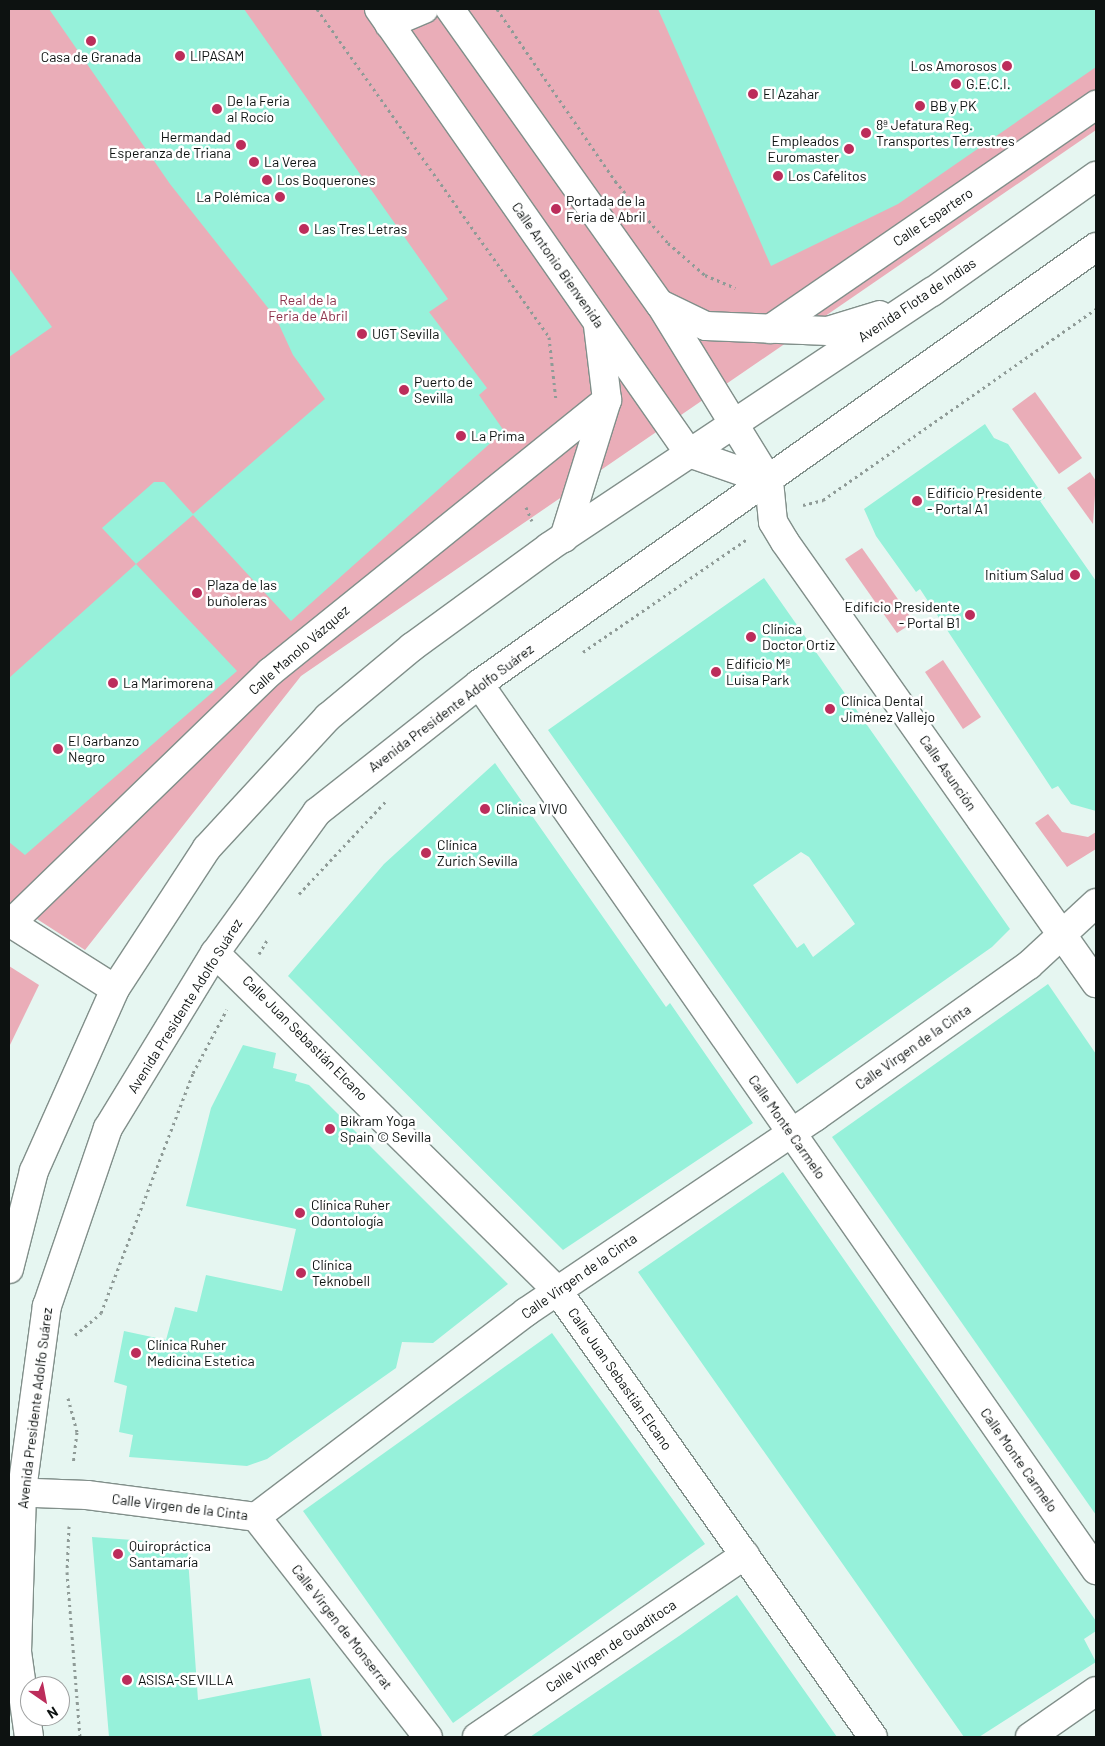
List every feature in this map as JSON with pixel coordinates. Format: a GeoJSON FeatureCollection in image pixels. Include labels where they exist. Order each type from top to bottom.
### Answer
{"type":"FeatureCollection","features":[{"type":"Feature","properties":{"kind":"street"},"geometry":{"type":"LineString","coordinates":[[384,16],[424,9]]}},
{"type":"Feature","properties":{"kind":"street"},"geometry":{"type":"LineString","coordinates":[[450,9],[660,304],[736,422],[769,481]]}},
{"type":"Feature","properties":{"kind":"street","name":"Calle Antonio Bienvenida"},"geometry":{"type":"LineString","coordinates":[[384,16],[689,453]]}},
{"type":"Feature","properties":{"kind":"street","name":"Calle Espartero"},"geometry":{"type":"LineString","coordinates":[[770,329],[1096,105]]}},
{"type":"Feature","properties":{"kind":"street","name":"Avenida Flota de Indias"},"geometry":{"type":"LineString","coordinates":[[736,422],[910,306],[1096,176]]}},
{"type":"Feature","properties":{"kind":"street"},"geometry":{"type":"LineString","coordinates":[[769,481],[1096,247]]}},
{"type":"Feature","properties":{"kind":"street"},"geometry":{"type":"LineString","coordinates":[[660,304],[706,326],[828,332],[910,306]]}},
{"type":"Feature","properties":{"kind":"street"},"geometry":{"type":"LineString","coordinates":[[564,538],[607,400],[597,322]]}},
{"type":"Feature","properties":{"kind":"street","name":"Calle Manolo Vázquez"},"geometry":{"type":"LineString","coordinates":[[10,922],[270,672],[557,437],[607,400]]}},
{"type":"Feature","properties":{"kind":"street"},"geometry":{"type":"LineString","coordinates":[[9,1269],[34,1171],[115,989],[207,848],[328,717],[412,647],[564,538],[736,422]]}},
{"type":"Feature","properties":{"kind":"street"},"geometry":{"type":"LineString","coordinates":[[689,453],[769,481]]}},
{"type":"Feature","properties":{"kind":"street","name":"Avenida Presidente Adolfo Suárez"},"geometry":{"type":"LineString","coordinates":[[29,1737],[17,1652],[15,1491],[47,1306],[108,1128],[215,953],[317,812],[479,684],[769,481]]}},
{"type":"Feature","properties":{"kind":"street","name":"Calle Asunción"},"geometry":{"type":"LineString","coordinates":[[769,481],[773,522],[785,542],[1096,983]]}},
{"type":"Feature","properties":{"kind":"street","name":"Calle Monte Carmelo"},"geometry":{"type":"LineString","coordinates":[[479,684],[1096,1570]]}},
{"type":"Feature","properties":{"kind":"street","name":"Calle Virgen de la Cinta"},"geometry":{"type":"LineString","coordinates":[[15,1491],[256,1517],[557,1290],[791,1132],[1029,965],[1096,903]]}},
{"type":"Feature","properties":{"kind":"street"},"geometry":{"type":"LineString","coordinates":[[10,922],[115,989]]}},
{"type":"Feature","properties":{"kind":"street","name":"Calle Juan Sebastián Elcano"},"geometry":{"type":"LineString","coordinates":[[215,953],[557,1290],[873,1737]]}},
{"type":"Feature","properties":{"kind":"street","name":"Calle Virgen de Monserrat"},"geometry":{"type":"LineString","coordinates":[[256,1517],[420,1735]]}},
{"type":"Feature","properties":{"kind":"street","name":"Calle Virgen de Guaditoca"},"geometry":{"type":"LineString","coordinates":[[477,1737],[745,1554]]}},
{"type":"Feature","properties":{"kind":"street"},"geometry":{"type":"LineString","coordinates":[[1030,1737],[1096,1691]]}},
{"type":"Feature","properties":{"kind":"path"},"geometry":{"type":"LineString","coordinates":[[318,9],[549,338],[557,437]]}},
{"type":"Feature","properties":{"kind":"path"},"geometry":{"type":"LineString","coordinates":[[497,9],[615,181],[662,236],[698,270],[734,288]]}},
{"type":"Feature","properties":{"kind":"path"},"geometry":{"type":"LineString","coordinates":[[795,507],[823,500],[1096,309]]}},
{"type":"Feature","properties":{"kind":"path"},"geometry":{"type":"LineString","coordinates":[[529,501],[525,509],[535,525]]}},
{"type":"Feature","properties":{"kind":"path"},"geometry":{"type":"LineString","coordinates":[[578,655],[751,536]]}},
{"type":"Feature","properties":{"kind":"path"},"geometry":{"type":"LineString","coordinates":[[296,898],[390,796]]}},
{"type":"Feature","properties":{"kind":"path"},"geometry":{"type":"LineString","coordinates":[[254,961],[268,937]]}},
{"type":"Feature","properties":{"kind":"path"},"geometry":{"type":"LineString","coordinates":[[73,1338],[101,1313],[193,1073],[231,1003]]}},
{"type":"Feature","properties":{"kind":"path"},"geometry":{"type":"LineString","coordinates":[[66,1388],[76,1432],[73,1466]]}},
{"type":"Feature","properties":{"kind":"path"},"geometry":{"type":"LineString","coordinates":[[69,1523],[67,1572],[80,1737]]}},
{"type":"Feature","properties":{"kind":"green space","name":"Real de la Feria de Abril"},"geometry":{"type":"Polygon","coordinates":[[[9,9],[1096,9],[1096,130],[301,676],[85,950],[9,901],[9,9]]]}},
{"type":"Feature","properties":{"kind":"green space"},"geometry":{"type":"Polygon","coordinates":[[[1035,392],[1082,458],[1059,474],[1012,409],[1035,392]]]}},
{"type":"Feature","properties":{"kind":"green space"},"geometry":{"type":"Polygon","coordinates":[[[1090,472],[1096,481],[1093,524],[1067,488],[1090,472]]]}},
{"type":"Feature","properties":{"kind":"green space"},"geometry":{"type":"Polygon","coordinates":[[[862,548],[914,622],[897,633],[845,559],[862,548]]]}},
{"type":"Feature","properties":{"kind":"green space"},"geometry":{"type":"Polygon","coordinates":[[[943,660],[981,717],[963,729],[925,672],[943,660]]]}},
{"type":"Feature","properties":{"kind":"green space"},"geometry":{"type":"Polygon","coordinates":[[[1048,814],[1062,832],[1088,837],[1096,832],[1096,849],[1067,867],[1035,823],[1048,814]]]}},
{"type":"Feature","properties":{"kind":"green space"},"geometry":{"type":"Polygon","coordinates":[[[9,966],[39,985],[9,1047],[9,966]]]}},
{"type":"Feature","properties":{"kind":"building"},"geometry":{"type":"Polygon","coordinates":[[[49,9],[244,9],[448,299],[429,312],[487,388],[479,395],[504,431],[291,621],[193,515],[136,564],[102,528],[154,482],[164,482],[193,514],[325,399],[293,355],[276,318],[170,184],[49,9]]]}},
{"type":"Feature","properties":{"kind":"building"},"geometry":{"type":"Polygon","coordinates":[[[658,9],[1096,9],[1096,67],[898,204],[771,266],[658,9]]]}},
{"type":"Feature","properties":{"kind":"building"},"geometry":{"type":"Polygon","coordinates":[[[9,268],[52,327],[9,357],[9,268]]]}},
{"type":"Feature","properties":{"kind":"building"},"geometry":{"type":"Polygon","coordinates":[[[985,424],[994,438],[1008,444],[1045,498],[1040,501],[1096,581],[1096,811],[1071,804],[1058,786],[1052,789],[920,589],[916,592],[876,536],[864,509],[985,424]]]}},
{"type":"Feature","properties":{"kind":"building"},"geometry":{"type":"Polygon","coordinates":[[[136,564],[237,671],[25,855],[9,842],[9,678],[136,564]]]}},
{"type":"Feature","properties":{"kind":"building"},"geometry":{"type":"Polygon","coordinates":[[[764,578],[1010,929],[992,947],[797,1084],[548,730],[764,578]],[[801,852],[753,885],[797,948],[804,943],[813,957],[855,924],[809,857],[801,852]]]}},
{"type":"Feature","properties":{"kind":"building"},"geometry":{"type":"Polygon","coordinates":[[[495,763],[666,1007],[670,1003],[753,1123],[563,1250],[288,976],[384,864],[495,763]]]}},
{"type":"Feature","properties":{"kind":"building"},"geometry":{"type":"Polygon","coordinates":[[[1048,984],[1096,1054],[1096,1515],[832,1137],[1048,984]]]}},
{"type":"Feature","properties":{"kind":"building"},"geometry":{"type":"Polygon","coordinates":[[[243,1045],[276,1053],[273,1068],[297,1074],[295,1081],[309,1085],[508,1284],[433,1343],[402,1342],[396,1368],[267,1459],[247,1466],[129,1457],[133,1435],[119,1432],[127,1386],[114,1382],[124,1331],[166,1340],[175,1307],[197,1312],[206,1275],[282,1291],[296,1229],[186,1206],[211,1108],[243,1045]]]}},
{"type":"Feature","properties":{"kind":"building"},"geometry":{"type":"Polygon","coordinates":[[[783,1172],[1096,1621],[1096,1631],[1084,1639],[1096,1662],[979,1737],[964,1737],[638,1272],[783,1172]]]}},
{"type":"Feature","properties":{"kind":"building"},"geometry":{"type":"Polygon","coordinates":[[[552,1333],[705,1544],[453,1723],[303,1511],[552,1333]]]}},
{"type":"Feature","properties":{"kind":"building"},"geometry":{"type":"Polygon","coordinates":[[[92,1537],[187,1544],[198,1700],[310,1678],[322,1737],[109,1737],[92,1537]]]}},
{"type":"Feature","properties":{"kind":"building"},"geometry":{"type":"Polygon","coordinates":[[[737,1595],[837,1737],[530,1737],[679,1636],[737,1595]]]}},
{"type":"Feature","properties":{"kind":"place","name":"Casa de Granada"},"geometry":{"type":"Point","coordinates":[91,41]}},
{"type":"Feature","properties":{"kind":"place","name":"LIPASAM"},"geometry":{"type":"Point","coordinates":[180,56]}},
{"type":"Feature","properties":{"kind":"place","name":"Los Amorosos"},"geometry":{"type":"Point","coordinates":[1007,66]}},
{"type":"Feature","properties":{"kind":"place","name":"G.E.C.I."},"geometry":{"type":"Point","coordinates":[956,84]}},
{"type":"Feature","properties":{"kind":"place","name":"El Azahar"},"geometry":{"type":"Point","coordinates":[753,94]}},
{"type":"Feature","properties":{"kind":"place","name":"BB y PK"},"geometry":{"type":"Point","coordinates":[920,106]}},
{"type":"Feature","properties":{"kind":"place","name":"De la Feria al Rocío"},"geometry":{"type":"Point","coordinates":[217,109]}},
{"type":"Feature","properties":{"kind":"place","name":"8ª Jefatura Reg. Transportes Terrestres"},"geometry":{"type":"Point","coordinates":[866,133]}},
{"type":"Feature","properties":{"kind":"place","name":"Hermandad Esperanza de Triana"},"geometry":{"type":"Point","coordinates":[241,145]}},
{"type":"Feature","properties":{"kind":"place","name":"Empleados Euromaster"},"geometry":{"type":"Point","coordinates":[849,149]}},
{"type":"Feature","properties":{"kind":"place","name":"La Verea"},"geometry":{"type":"Point","coordinates":[254,162]}},
{"type":"Feature","properties":{"kind":"place","name":"Los Cafelitos"},"geometry":{"type":"Point","coordinates":[778,176]}},
{"type":"Feature","properties":{"kind":"place","name":"Los Boquerones"},"geometry":{"type":"Point","coordinates":[267,180]}},
{"type":"Feature","properties":{"kind":"place","name":"La Polémica"},"geometry":{"type":"Point","coordinates":[280,197]}},
{"type":"Feature","properties":{"kind":"place","name":"Portada de la Feria de Abril"},"geometry":{"type":"Point","coordinates":[556,209]}},
{"type":"Feature","properties":{"kind":"place","name":"Las Tres Letras"},"geometry":{"type":"Point","coordinates":[304,229]}},
{"type":"Feature","properties":{"kind":"place","name":"UGT Sevilla"},"geometry":{"type":"Point","coordinates":[362,334]}},
{"type":"Feature","properties":{"kind":"place","name":"Puerto de Sevilla"},"geometry":{"type":"Point","coordinates":[404,390]}},
{"type":"Feature","properties":{"kind":"place","name":"La Prima"},"geometry":{"type":"Point","coordinates":[461,436]}},
{"type":"Feature","properties":{"kind":"place","name":"Edificio Presidente - Portal A1"},"geometry":{"type":"Point","coordinates":[917,501]}},
{"type":"Feature","properties":{"kind":"place","name":"Initium Salud"},"geometry":{"type":"Point","coordinates":[1075,575]}},
{"type":"Feature","properties":{"kind":"place","name":"Plaza de las buñoleras"},"geometry":{"type":"Point","coordinates":[197,593]}},
{"type":"Feature","properties":{"kind":"place","name":"Edificio Presidente - Portal B1"},"geometry":{"type":"Point","coordinates":[970,615]}},
{"type":"Feature","properties":{"kind":"place","name":"Clínica Doctor Ortiz"},"geometry":{"type":"Point","coordinates":[751,637]}},
{"type":"Feature","properties":{"kind":"place","name":"Edificio Mª Luisa Park"},"geometry":{"type":"Point","coordinates":[716,672]}},
{"type":"Feature","properties":{"kind":"place","name":"La Marimorena"},"geometry":{"type":"Point","coordinates":[113,683]}},
{"type":"Feature","properties":{"kind":"place","name":"Clínica Dental Jiménez Vallejo"},"geometry":{"type":"Point","coordinates":[830,709]}},
{"type":"Feature","properties":{"kind":"place","name":"El Garbanzo Negro"},"geometry":{"type":"Point","coordinates":[58,749]}},
{"type":"Feature","properties":{"kind":"place","name":"Clínica VIVO"},"geometry":{"type":"Point","coordinates":[485,809]}},
{"type":"Feature","properties":{"kind":"place","name":"Clínica Zurich Sevilla"},"geometry":{"type":"Point","coordinates":[426,853]}},
{"type":"Feature","properties":{"kind":"place","name":"Bikram Yoga Spain © Sevilla"},"geometry":{"type":"Point","coordinates":[330,1129]}},
{"type":"Feature","properties":{"kind":"place","name":"Clínica Ruher Odontología"},"geometry":{"type":"Point","coordinates":[300,1213]}},
{"type":"Feature","properties":{"kind":"place","name":"Clínica Teknobell"},"geometry":{"type":"Point","coordinates":[301,1273]}},
{"type":"Feature","properties":{"kind":"place","name":"Clínica Ruher Medicina Estetica"},"geometry":{"type":"Point","coordinates":[136,1353]}},
{"type":"Feature","properties":{"kind":"place","name":"Quiropráctica Santamaría"},"geometry":{"type":"Point","coordinates":[118,1554]}},
{"type":"Feature","properties":{"kind":"place","name":"ASISA-SEVILLA"},"geometry":{"type":"Point","coordinates":[127,1680]}}]}
